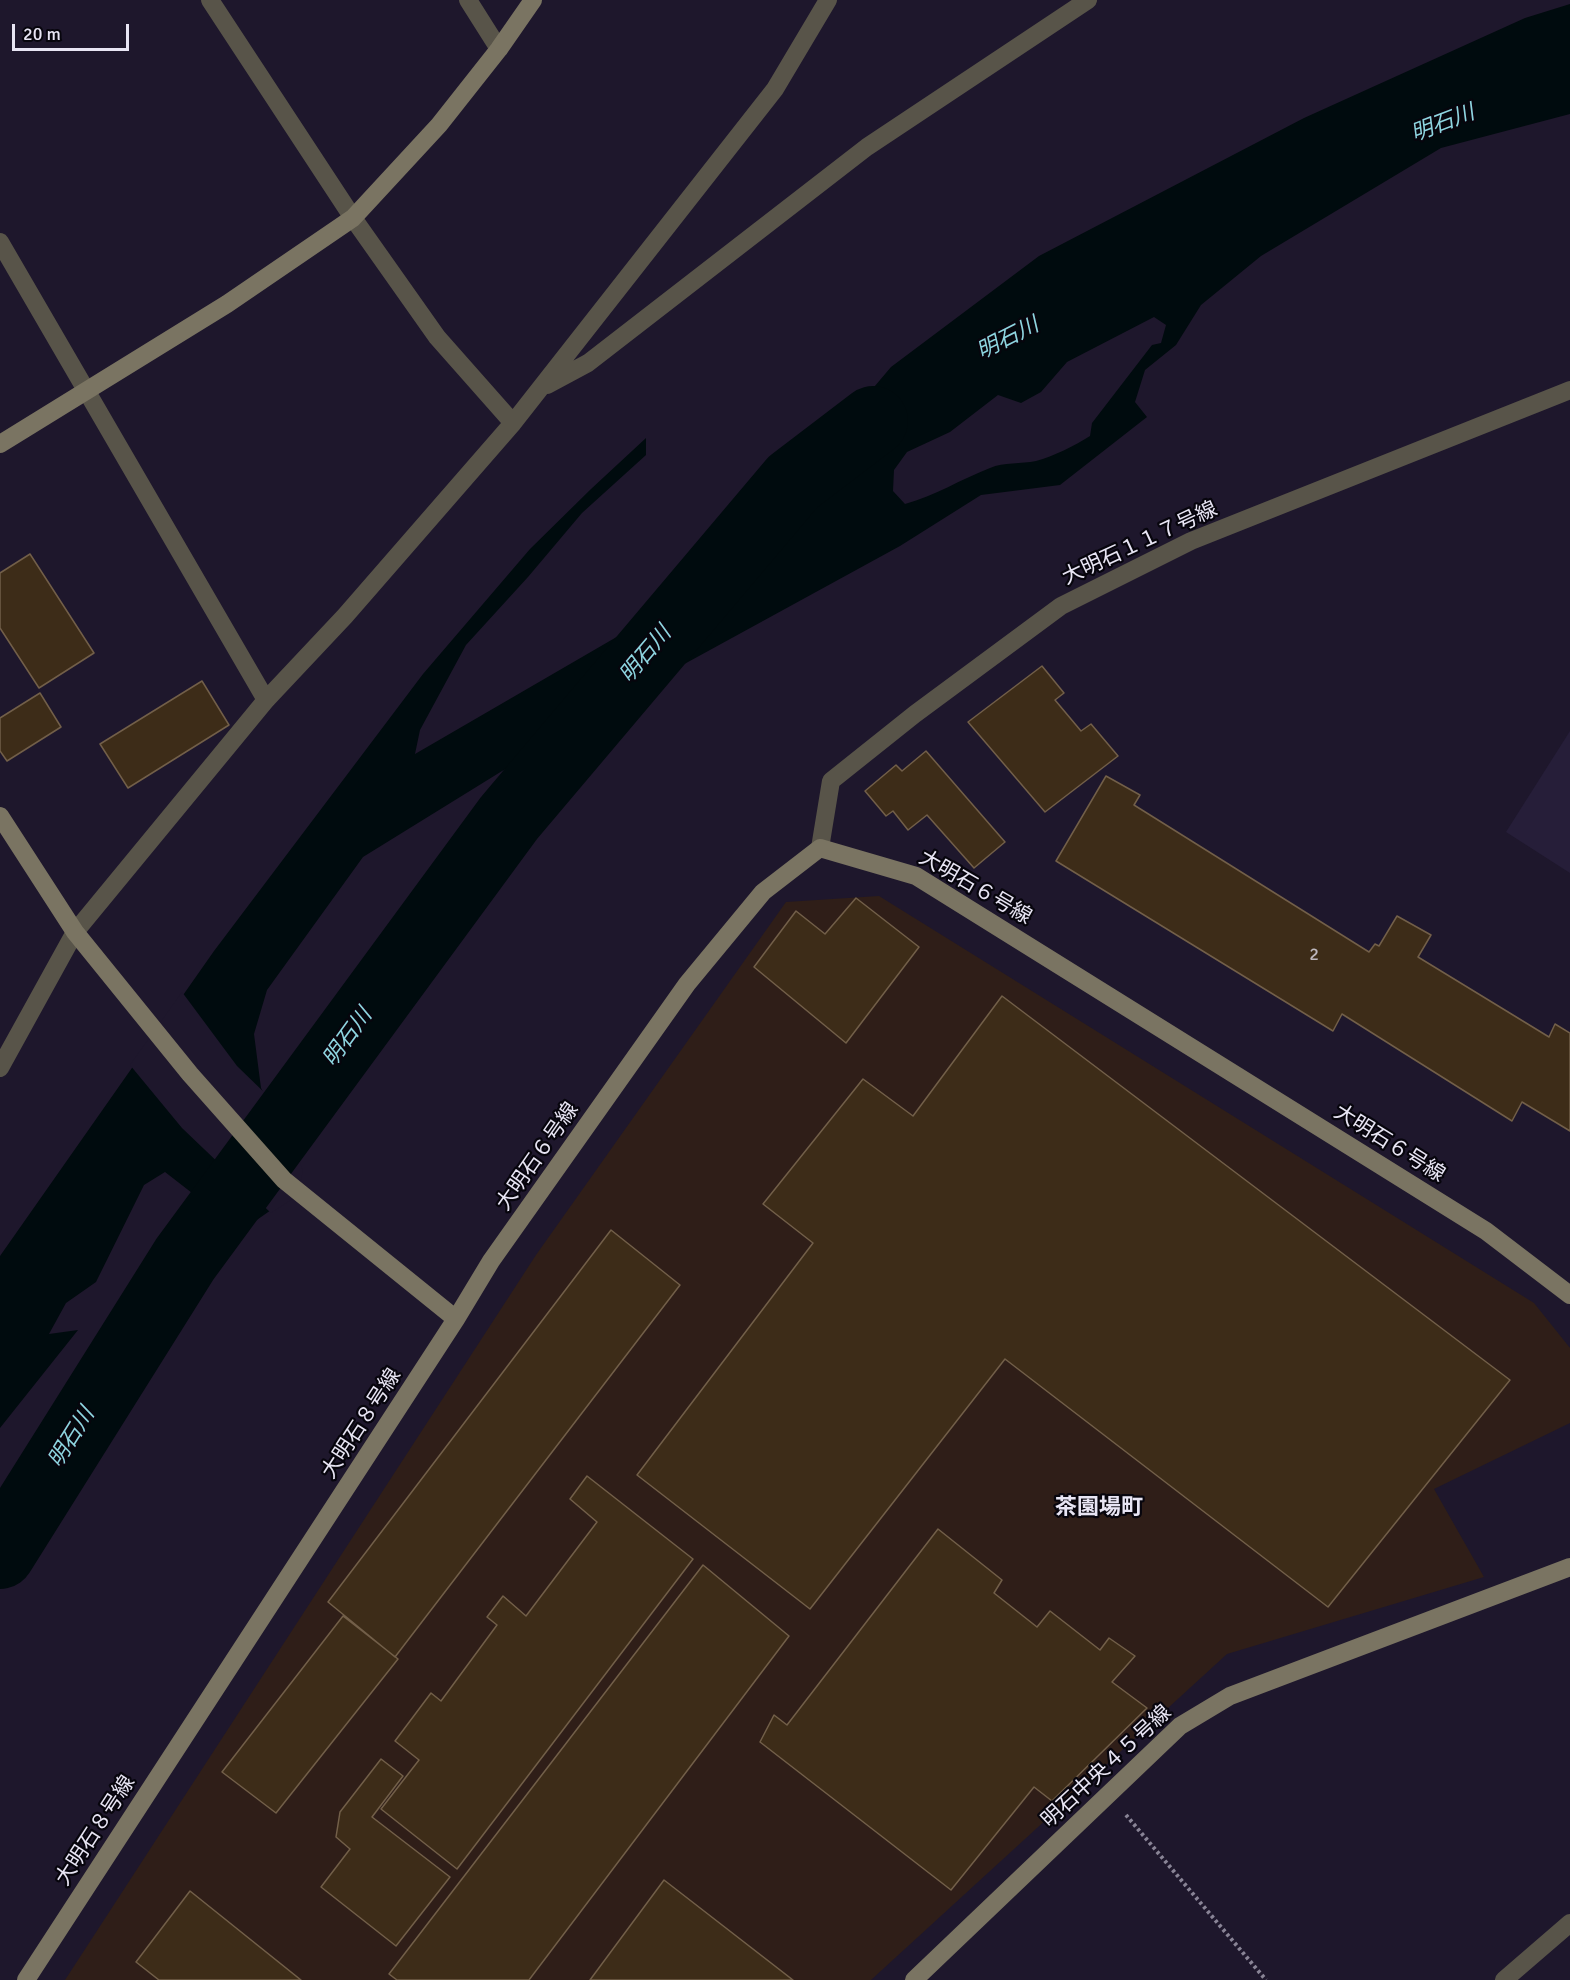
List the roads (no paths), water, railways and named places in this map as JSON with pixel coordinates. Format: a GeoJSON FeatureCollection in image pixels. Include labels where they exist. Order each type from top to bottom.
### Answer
{"type":"FeatureCollection","features":[{"type":"Feature","properties":{"kind":"street"},"geometry":{"type":"LineString","coordinates":[[210,0],[353,218],[437,337],[513,423]]}},
{"type":"Feature","properties":{"kind":"street"},"geometry":{"type":"LineString","coordinates":[[468,0],[499,49]]}},
{"type":"Feature","properties":{"kind":"street"},"geometry":{"type":"LineString","coordinates":[[0,444],[226,304],[353,218],[440,125],[499,49],[533,0]]}},
{"type":"Feature","properties":{"kind":"street"},"geometry":{"type":"LineString","coordinates":[[0,1068],[75,932],[266,700],[345,616],[513,423],[775,89],[828,0]]}},
{"type":"Feature","properties":{"kind":"street"},"geometry":{"type":"LineString","coordinates":[[540,389],[588,363],[867,147],[1088,0]]}},
{"type":"Feature","properties":{"kind":"street"},"geometry":{"type":"LineString","coordinates":[[0,242],[266,700]]}},
{"type":"Feature","properties":{"kind":"street","name":"大明石１１７号線"},"geometry":{"type":"LineString","coordinates":[[820,848],[831,781],[915,714],[1061,606],[1191,541],[1570,390]]}},
{"type":"Feature","properties":{"kind":"street"},"geometry":{"type":"LineString","coordinates":[[0,816],[75,932],[190,1074],[284,1180],[456,1319]]}},
{"type":"Feature","properties":{"kind":"street","name":"大明石６号線"},"geometry":{"type":"LineString","coordinates":[[456,1319],[491,1262],[687,984],[763,892],[820,848],[916,876],[1486,1231],[1570,1295]]}},
{"type":"Feature","properties":{"kind":"street","name":"大明石８号線"},"geometry":{"type":"LineString","coordinates":[[26,1980],[456,1319]]}},
{"type":"Feature","properties":{"kind":"street","name":"明石中央４５号線"},"geometry":{"type":"LineString","coordinates":[[914,1980],[1180,1726],[1230,1696],[1570,1567]]}},
{"type":"Feature","properties":{"kind":"street"},"geometry":{"type":"LineString","coordinates":[[1504,1980],[1570,1923]]}},
{"type":"Feature","properties":{"kind":"water"},"geometry":{"type":"Polygon","coordinates":[[[1570,4],[1570,114],[1441,148],[1261,256],[1201,305],[1176,345],[1145,370],[1135,402],[1147,417],[1060,485],[981,495],[900,546],[604,708],[363,857],[267,990],[254,1034],[261,1088],[292,1147],[294,1194],[241,1231],[165,1172],[144,1185],[96,1282],[66,1303],[49,1334],[78,1330],[0,1428],[0,1256],[214,951],[423,674],[530,549],[646,438],[646,455],[582,513],[466,645],[420,730],[415,754],[620,635],[713,596],[725,563],[891,367],[1039,256],[1304,118],[1525,18],[1570,4]],[[1154,317],[1067,362],[1041,392],[1021,403],[998,395],[950,432],[907,452],[894,470],[893,491],[905,504],[927,497],[995,466],[1036,461],[1050,456],[1090,436],[1092,423],[1152,345],[1161,343],[1166,325],[1154,317]]]}},
{"type":"Feature","properties":{"kind":"water"},"geometry":{"type":"Polygon","coordinates":[[[86,1468],[91,1471],[0,1585],[0,1532],[17,1515],[41,1502],[86,1468]]]}},
{"type":"Feature","properties":{"kind":"waterway","name":"明石川"},"geometry":{"type":"LineString","coordinates":[[0,1554],[185,1259],[509,818],[793,482],[873,421]]}},
{"type":"Feature","properties":{"kind":"district","name":"茶園場町"},"geometry":{"type":"Point","coordinates":[1099,1508]}}]}
